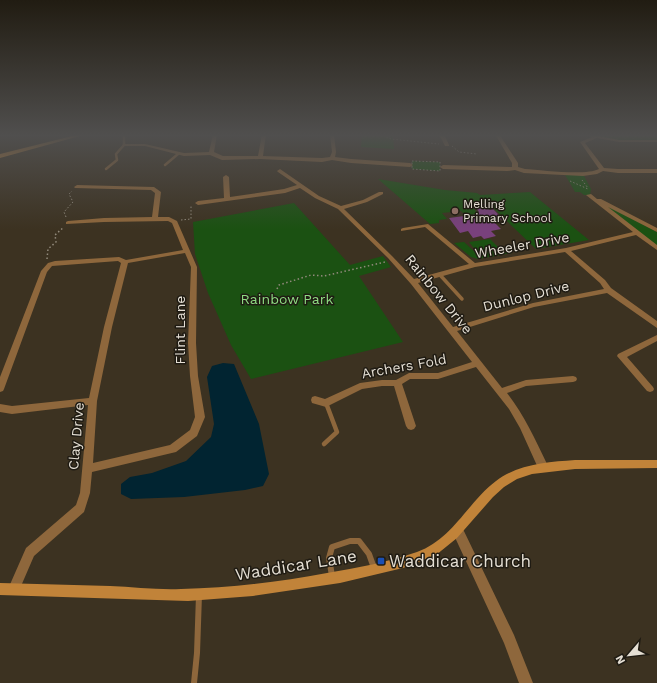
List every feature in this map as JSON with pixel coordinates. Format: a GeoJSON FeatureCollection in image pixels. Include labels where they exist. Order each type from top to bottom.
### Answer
{"type":"FeatureCollection","features":[{"type":"Feature","properties":{"kind":"street"},"geometry":{"type":"LineString","coordinates":[[400,166],[411,167]]}},
{"type":"Feature","properties":{"kind":"street"},"geometry":{"type":"LineString","coordinates":[[443,166],[507,170],[515,168],[524,171],[565,173],[591,173],[602,169],[618,171],[657,170]]}},
{"type":"Feature","properties":{"kind":"street","name":"Rainbow Drive"},"geometry":{"type":"LineString","coordinates":[[280,171],[300,186],[340,208],[393,260],[413,282],[512,406],[524,426],[543,467]]}},
{"type":"Feature","properties":{"kind":"street"},"geometry":{"type":"LineString","coordinates":[[226,177],[228,199]]}},
{"type":"Feature","properties":{"kind":"street"},"geometry":{"type":"LineString","coordinates":[[198,203],[285,191],[300,186]]}},
{"type":"Feature","properties":{"kind":"street"},"geometry":{"type":"LineString","coordinates":[[77,187],[152,188],[158,192],[155,218]]}},
{"type":"Feature","properties":{"kind":"street"},"geometry":{"type":"LineString","coordinates":[[340,208],[365,201],[381,193]]}},
{"type":"Feature","properties":{"kind":"street"},"geometry":{"type":"LineString","coordinates":[[589,194],[657,230]]}},
{"type":"Feature","properties":{"kind":"street"},"geometry":{"type":"LineString","coordinates":[[589,194],[604,208],[657,248]]}},
{"type":"Feature","properties":{"kind":"street"},"geometry":{"type":"LineString","coordinates":[[604,208],[613,206]]}},
{"type":"Feature","properties":{"kind":"street"},"geometry":{"type":"LineString","coordinates":[[68,223],[155,218],[173,220]]}},
{"type":"Feature","properties":{"kind":"street","name":"Flint Lane"},"geometry":{"type":"LineString","coordinates":[[87,469],[173,449],[194,433],[200,417],[194,376],[192,343],[194,267],[173,220]]}},
{"type":"Feature","properties":{"kind":"street"},"geometry":{"type":"LineString","coordinates":[[403,230],[426,225],[474,265]]}},
{"type":"Feature","properties":{"kind":"street","name":"Wheeler Drive"},"geometry":{"type":"LineString","coordinates":[[413,282],[474,265],[566,250],[636,233]]}},
{"type":"Feature","properties":{"kind":"street"},"geometry":{"type":"LineString","coordinates":[[566,250],[604,282],[608,290],[657,325]]}},
{"type":"Feature","properties":{"kind":"street"},"geometry":{"type":"LineString","coordinates":[[0,389],[44,271],[50,264],[119,259],[125,262],[187,251]]}},
{"type":"Feature","properties":{"kind":"street","name":"Clay Drive"},"geometry":{"type":"LineString","coordinates":[[14,589],[30,552],[80,508],[85,493],[93,402],[108,328],[125,262]]}},
{"type":"Feature","properties":{"kind":"street","name":"Dunlop Drive"},"geometry":{"type":"LineString","coordinates":[[451,330],[533,305],[608,290]]}},
{"type":"Feature","properties":{"kind":"street"},"geometry":{"type":"LineString","coordinates":[[650,389],[621,356],[657,338]]}},
{"type":"Feature","properties":{"kind":"street","name":"Archers Fold"},"geometry":{"type":"LineString","coordinates":[[326,403],[360,386],[397,382],[409,376],[438,376],[477,364]]}},
{"type":"Feature","properties":{"kind":"street"},"geometry":{"type":"LineString","coordinates":[[500,392],[526,384],[573,379]]}},
{"type":"Feature","properties":{"kind":"street"},"geometry":{"type":"LineString","coordinates":[[397,382],[411,426]]}},
{"type":"Feature","properties":{"kind":"street"},"geometry":{"type":"LineString","coordinates":[[315,400],[326,403]]}},
{"type":"Feature","properties":{"kind":"street"},"geometry":{"type":"LineString","coordinates":[[0,408],[12,410],[93,402]]}},
{"type":"Feature","properties":{"kind":"street","name":"Waddicar Lane"},"geometry":{"type":"LineString","coordinates":[[0,589],[188,595],[249,591],[332,579],[375,570],[421,556],[442,545],[458,531],[501,483],[525,470],[543,467],[657,464]]}},
{"type":"Feature","properties":{"kind":"street"},"geometry":{"type":"LineString","coordinates":[[458,531],[509,640],[526,683]]}},
{"type":"Feature","properties":{"kind":"lane"},"geometry":{"type":"LineString","coordinates":[[106,169],[111,166]]}},
{"type":"Feature","properties":{"kind":"lane"},"geometry":{"type":"LineString","coordinates":[[440,275],[462,299]]}},
{"type":"Feature","properties":{"kind":"lane"},"geometry":{"type":"LineString","coordinates":[[324,444],[337,432],[326,403]]}},
{"type":"Feature","properties":{"kind":"lane"},"geometry":{"type":"LineString","coordinates":[[332,579],[329,563],[330,549],[350,541],[359,541],[369,554],[375,570]]}},
{"type":"Feature","properties":{"kind":"lane"},"geometry":{"type":"LineString","coordinates":[[194,683],[199,594]]}},
{"type":"Feature","properties":{"kind":"path"},"geometry":{"type":"LineString","coordinates":[[411,167],[440,171],[440,166]]}},
{"type":"Feature","properties":{"kind":"path"},"geometry":{"type":"LineString","coordinates":[[565,173],[570,181],[589,194]]}},
{"type":"Feature","properties":{"kind":"path"},"geometry":{"type":"LineString","coordinates":[[577,173],[589,194]]}},
{"type":"Feature","properties":{"kind":"path"},"geometry":{"type":"LineString","coordinates":[[173,220],[190,219],[191,204],[198,203]]}},
{"type":"Feature","properties":{"kind":"path"},"geometry":{"type":"LineString","coordinates":[[277,290],[279,285],[311,275],[324,276],[393,260]]}},
{"type":"Feature","properties":{"kind":"green space"},"geometry":{"type":"Polygon","coordinates":[[[412,166],[440,166],[440,171],[412,169],[412,166]]]}},
{"type":"Feature","properties":{"kind":"green space"},"geometry":{"type":"Polygon","coordinates":[[[564,173],[583,174],[591,189],[590,195],[575,192],[564,173]]]}},
{"type":"Feature","properties":{"kind":"green space"},"geometry":{"type":"Polygon","coordinates":[[[378,179],[445,190],[477,193],[480,195],[530,192],[589,240],[536,249],[487,202],[471,205],[478,214],[466,216],[461,211],[442,213],[447,219],[439,220],[439,223],[430,224],[378,179]]]}},
{"type":"Feature","properties":{"kind":"green space"},"geometry":{"type":"Polygon","coordinates":[[[591,197],[657,232],[657,247],[591,197]]]}},
{"type":"Feature","properties":{"kind":"green space","name":"Rainbow Park"},"geometry":{"type":"Polygon","coordinates":[[[294,203],[350,265],[383,256],[391,267],[359,276],[403,342],[251,379],[231,345],[208,293],[195,254],[193,222],[294,203]]]}},
{"type":"Feature","properties":{"kind":"green space"},"geometry":{"type":"Polygon","coordinates":[[[490,239],[499,248],[477,252],[469,242],[490,239]]]}},
{"type":"Feature","properties":{"kind":"green space"},"geometry":{"type":"Polygon","coordinates":[[[464,242],[476,253],[501,248],[511,248],[508,249],[512,253],[478,259],[471,257],[454,243],[464,242]]]}},
{"type":"Feature","properties":{"kind":"water"},"geometry":{"type":"Polygon","coordinates":[[[223,363],[234,364],[259,424],[269,474],[263,486],[245,490],[184,497],[131,499],[121,494],[121,484],[130,477],[152,473],[186,461],[211,437],[214,424],[207,377],[212,366],[223,363]]]}},
{"type":"Feature","properties":{"kind":"building"},"geometry":{"type":"Polygon","coordinates":[[[484,204],[490,210],[493,209],[503,219],[494,222],[501,229],[491,231],[496,236],[484,239],[481,236],[473,238],[468,231],[460,233],[449,218],[479,214],[474,205],[484,204]]]}},
{"type":"Feature","properties":{"kind":"place","name":"Melling Primary School"},"geometry":{"type":"Point","coordinates":[455,211]}},
{"type":"Feature","properties":{"kind":"place","name":"Waddicar Church"},"geometry":{"type":"Point","coordinates":[381,561]}}]}
